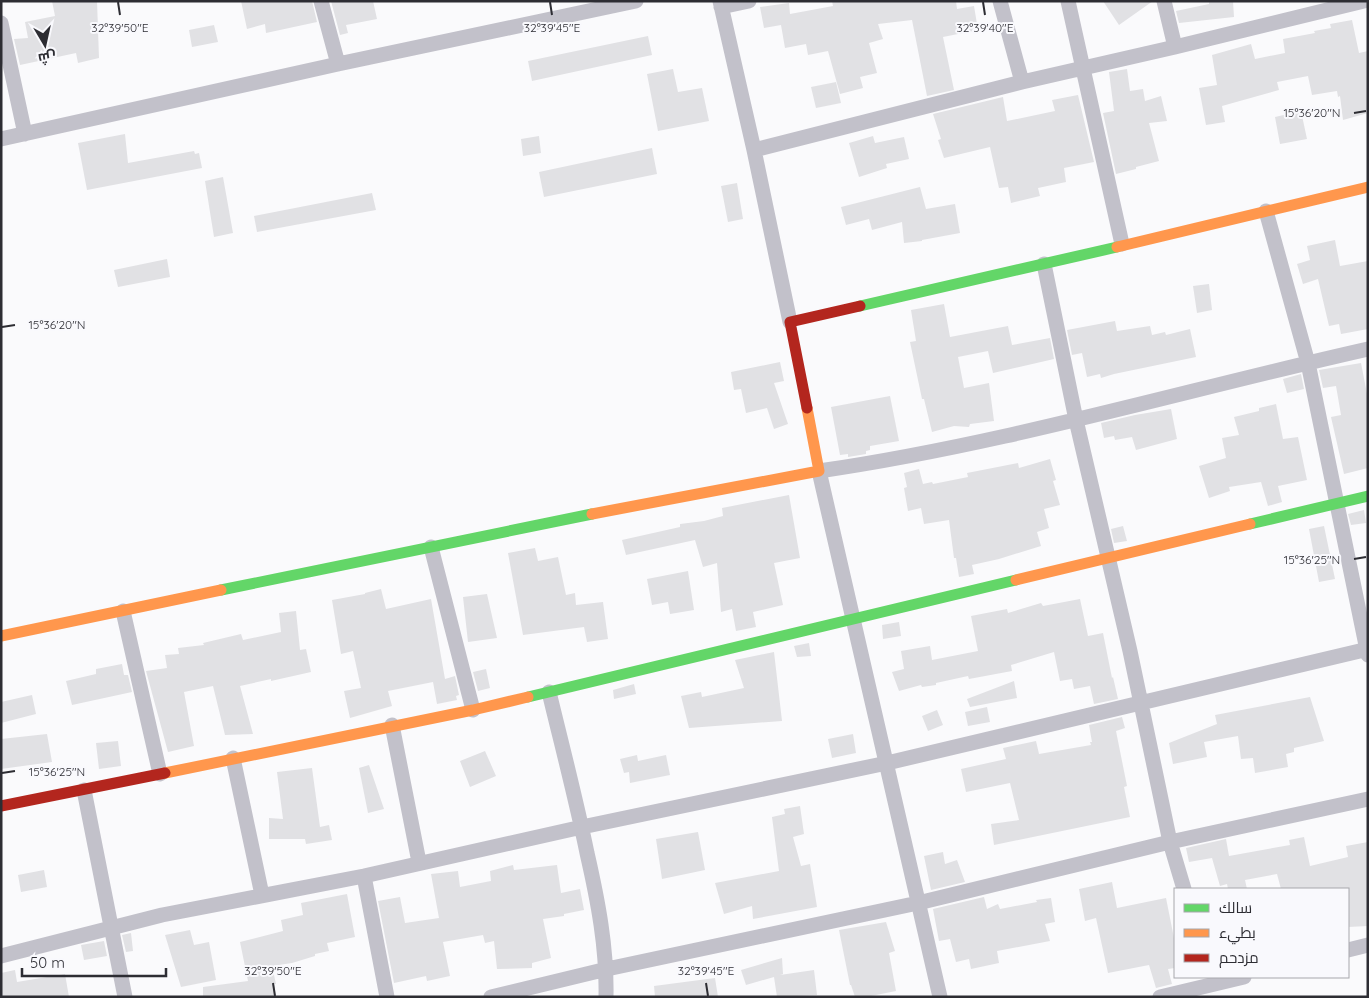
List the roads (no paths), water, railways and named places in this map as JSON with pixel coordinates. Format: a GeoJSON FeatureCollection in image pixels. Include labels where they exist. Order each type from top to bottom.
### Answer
{"type":"FeatureCollection","features":[{"type":"Feature","properties":{"kind":"main road"},"geometry":{"type":"LineString","coordinates":[[1,636],[431,546],[681,496],[820,471],[790,322],[1368,187]]}},
{"type":"Feature","properties":{"kind":"main road"},"geometry":{"type":"LineString","coordinates":[[1,806],[473,710],[1336,502],[1368,496]]}},
{"type":"Feature","properties":{"kind":"street"},"geometry":{"type":"LineString","coordinates":[[321,1],[338,64]]}},
{"type":"Feature","properties":{"kind":"street"},"geometry":{"type":"LineString","coordinates":[[1,139],[338,64],[636,1]]}},
{"type":"Feature","properties":{"kind":"street"},"geometry":{"type":"LineString","coordinates":[[749,1],[720,4],[754,150],[790,322]]}},
{"type":"Feature","properties":{"kind":"street"},"geometry":{"type":"LineString","coordinates":[[1000,1],[1009,28],[1022,82]]}},
{"type":"Feature","properties":{"kind":"street"},"geometry":{"type":"LineString","coordinates":[[1068,1],[1122,244]]}},
{"type":"Feature","properties":{"kind":"street"},"geometry":{"type":"LineString","coordinates":[[1164,1],[1175,47]]}},
{"type":"Feature","properties":{"kind":"street"},"geometry":{"type":"LineString","coordinates":[[754,150],[1022,82],[1364,1]]}},
{"type":"Feature","properties":{"kind":"street"},"geometry":{"type":"LineString","coordinates":[[1,23],[25,134]]}},
{"type":"Feature","properties":{"kind":"street"},"geometry":{"type":"LineString","coordinates":[[1,956],[162,915],[364,876],[419,862],[887,763],[1140,702],[1367,651],[1308,363],[1266,211]]}},
{"type":"Feature","properties":{"kind":"street"},"geometry":{"type":"LineString","coordinates":[[1044,264],[1076,420],[1130,651],[1170,842],[1184,888]]}},
{"type":"Feature","properties":{"kind":"street"},"geometry":{"type":"LineString","coordinates":[[940,997],[820,471],[886,461],[1076,420],[1368,349]]}},
{"type":"Feature","properties":{"kind":"street"},"geometry":{"type":"LineString","coordinates":[[431,546],[473,710]]}},
{"type":"Feature","properties":{"kind":"street"},"geometry":{"type":"LineString","coordinates":[[123,611],[160,774]]}},
{"type":"Feature","properties":{"kind":"street"},"geometry":{"type":"LineString","coordinates":[[549,692],[582,827],[601,922],[607,969],[606,997]]}},
{"type":"Feature","properties":{"kind":"street"},"geometry":{"type":"LineString","coordinates":[[392,725],[419,862]]}},
{"type":"Feature","properties":{"kind":"street"},"geometry":{"type":"LineString","coordinates":[[233,758],[262,895]]}},
{"type":"Feature","properties":{"kind":"street"},"geometry":{"type":"LineString","coordinates":[[84,790],[110,929],[125,997]]}},
{"type":"Feature","properties":{"kind":"street"},"geometry":{"type":"LineString","coordinates":[[491,997],[607,969],[918,903],[1170,842],[1368,799]]}},
{"type":"Feature","properties":{"kind":"street"},"geometry":{"type":"LineString","coordinates":[[364,876],[387,997]]}},
{"type":"Feature","properties":{"kind":"street"},"geometry":{"type":"LineString","coordinates":[[1349,950],[1368,945]]}},
{"type":"Feature","properties":{"kind":"street"},"geometry":{"type":"LineString","coordinates":[[1160,997],[1240,978]]}}]}
